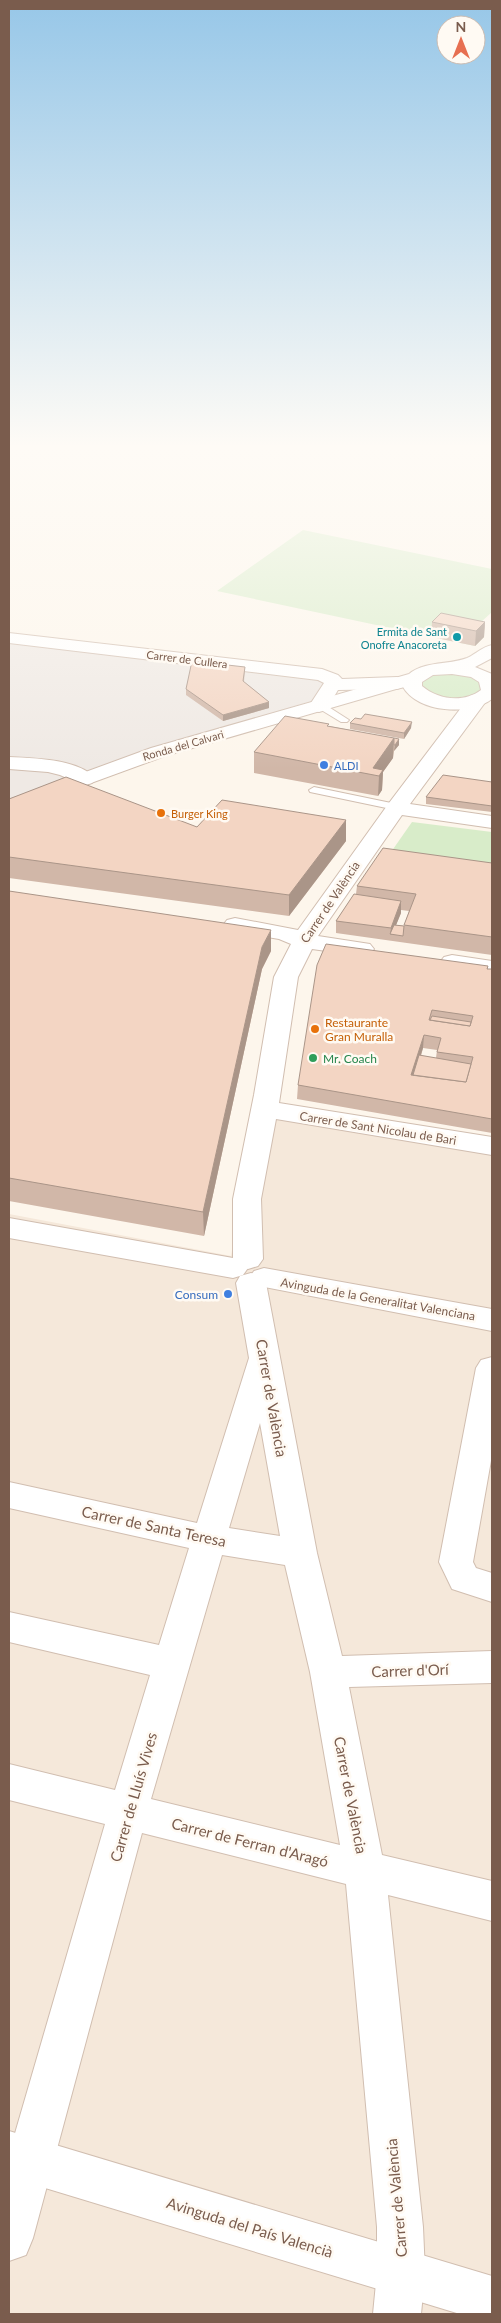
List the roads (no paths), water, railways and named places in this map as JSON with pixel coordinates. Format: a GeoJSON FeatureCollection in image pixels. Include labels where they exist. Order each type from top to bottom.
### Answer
{"type":"FeatureCollection","features":[{"type":"Feature","properties":{"kind":"street","name":"Carrer de Cullera"},"geometry":{"type":"LineString","coordinates":[[9,638],[322,675],[333,680],[336,686]]}},
{"type":"Feature","properties":{"kind":"street"},"geometry":{"type":"LineString","coordinates":[[410,684],[430,670],[452,668],[474,661],[492,650]]}},
{"type":"Feature","properties":{"kind":"street"},"geometry":{"type":"LineString","coordinates":[[320,706],[336,686],[369,680],[410,684],[426,698],[459,703],[488,686],[472,671],[452,668]]}},
{"type":"Feature","properties":{"kind":"street","name":"Ronda del Calvari"},"geometry":{"type":"LineString","coordinates":[[9,807],[158,752],[320,706],[369,680]]}},
{"type":"Feature","properties":{"kind":"street","name":"Carrer de València"},"geometry":{"type":"LineString","coordinates":[[399,2294],[400,2227],[365,1870],[328,1672],[300,1553],[264,1357],[252,1271],[247,1199],[286,976],[303,941],[396,807],[488,686]]}},
{"type":"Feature","properties":{"kind":"street"},"geometry":{"type":"LineString","coordinates":[[446,702],[458,711],[461,720]]}},
{"type":"Feature","properties":{"kind":"street"},"geometry":{"type":"LineString","coordinates":[[9,763],[52,766],[77,774],[85,779]]}},
{"type":"Feature","properties":{"kind":"street"},"geometry":{"type":"LineString","coordinates":[[396,807],[417,812],[492,822]]}},
{"type":"Feature","properties":{"kind":"street"},"geometry":{"type":"LineString","coordinates":[[209,922],[285,933],[303,941],[379,952]]}},
{"type":"Feature","properties":{"kind":"street"},"geometry":{"type":"LineString","coordinates":[[426,958],[492,968]]}},
{"type":"Feature","properties":{"kind":"street","name":"Carrer de Sant Nicolau de Bari"},"geometry":{"type":"LineString","coordinates":[[264,1109],[492,1146]]}},
{"type":"Feature","properties":{"kind":"street","name":"Avinguda de la Generalitat Valenciana"},"geometry":{"type":"LineString","coordinates":[[9,1228],[252,1271],[492,1320]]}},
{"type":"Feature","properties":{"kind":"street","name":"Avinguda de la Generalitat Valenciana"},"geometry":{"type":"LineString","coordinates":[[252,1271],[492,1306]]}},
{"type":"Feature","properties":{"kind":"street","name":"Carrer de Lluís Vives"},"geometry":{"type":"LineString","coordinates":[[9,2238],[19,2157],[129,1812],[208,1539],[264,1357]]}},
{"type":"Feature","properties":{"kind":"street"},"geometry":{"type":"LineString","coordinates":[[478,1583],[456,1562],[492,1368]]}},
{"type":"Feature","properties":{"kind":"street","name":"Carrer de Santa Teresa"},"geometry":{"type":"LineString","coordinates":[[9,1495],[208,1539],[300,1553]]}},
{"type":"Feature","properties":{"kind":"street"},"geometry":{"type":"LineString","coordinates":[[9,1628],[172,1664]]}},
{"type":"Feature","properties":{"kind":"street","name":"Carrer d'Orí"},"geometry":{"type":"LineString","coordinates":[[328,1672],[492,1667]]}},
{"type":"Feature","properties":{"kind":"street","name":"Carrer de Ferran d'Aragó"},"geometry":{"type":"LineString","coordinates":[[9,1782],[492,1901]]}},
{"type":"Feature","properties":{"kind":"street","name":"Avinguda del País Valencià"},"geometry":{"type":"LineString","coordinates":[[19,2157],[399,2294],[492,2300]]}},
{"type":"Feature","properties":{"kind":"lane"},"geometry":{"type":"LineString","coordinates":[[320,706],[344,720]]}},
{"type":"Feature","properties":{"kind":"lane"},"geometry":{"type":"LineString","coordinates":[[314,790],[396,807]]}},
{"type":"Feature","properties":{"kind":"place","name":"Ermita de Sant Onofre Anacoreta"},"geometry":{"type":"Point","coordinates":[457,637]}},
{"type":"Feature","properties":{"kind":"place","name":"ALDI"},"geometry":{"type":"Point","coordinates":[324,765]}},
{"type":"Feature","properties":{"kind":"place","name":"Burger King"},"geometry":{"type":"Point","coordinates":[161,813]}},
{"type":"Feature","properties":{"kind":"place","name":"Restaurante Gran Muralla"},"geometry":{"type":"Point","coordinates":[315,1029]}},
{"type":"Feature","properties":{"kind":"place","name":"Mr. Coach"},"geometry":{"type":"Point","coordinates":[313,1058]}},
{"type":"Feature","properties":{"kind":"place","name":"Consum"},"geometry":{"type":"Point","coordinates":[228,1294]}}]}
